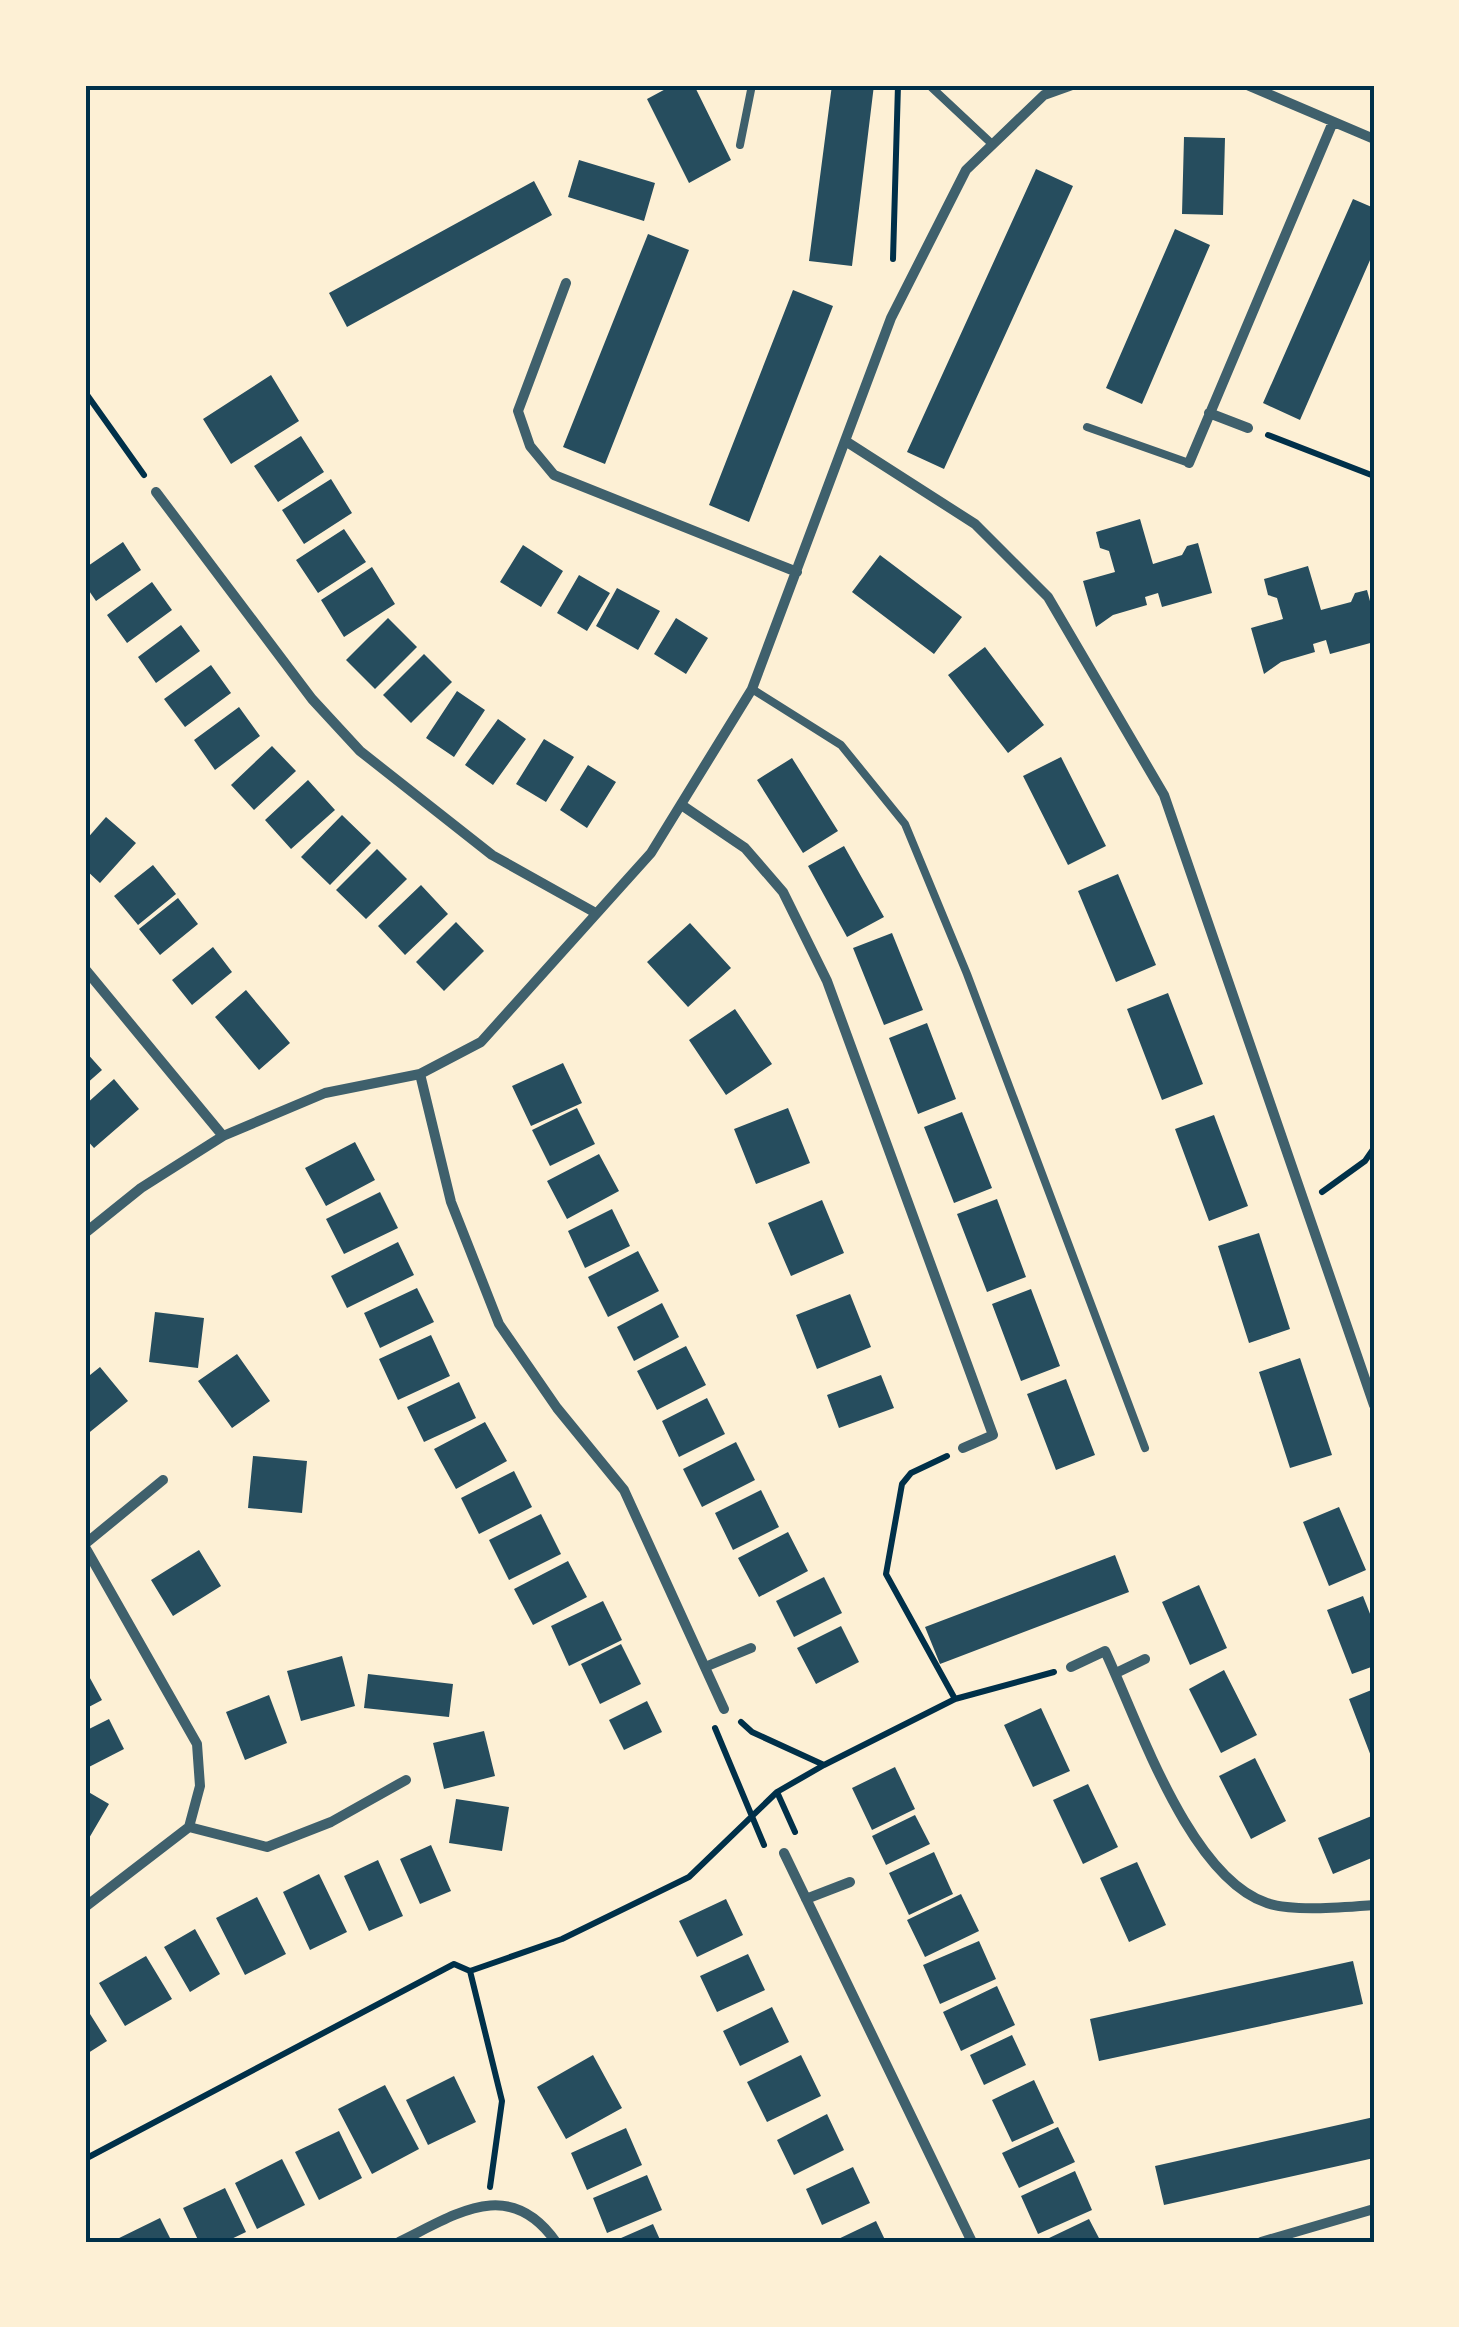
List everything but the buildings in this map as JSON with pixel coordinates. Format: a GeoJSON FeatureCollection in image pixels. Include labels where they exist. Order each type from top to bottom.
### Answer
{"type":"FeatureCollection","features":[{"type":"Feature","properties":{"kind":"street"},"geometry":{"type":"LineString","coordinates":[[85,1233],[140,1188],[223,1136],[325,1093],[420,1074],[480,1042],[651,852],[752,689],[891,318],[966,170],[1044,96],[1072,85]]}},
{"type":"Feature","properties":{"kind":"street"},"geometry":{"type":"LineString","coordinates":[[1246,85],[1374,139]]}},
{"type":"Feature","properties":{"kind":"street"},"geometry":{"type":"LineString","coordinates":[[1188,463],[1333,122]]}},
{"type":"Feature","properties":{"kind":"street"},"geometry":{"type":"LineString","coordinates":[[566,283],[518,411],[530,446],[554,475],[798,572]]}},
{"type":"Feature","properties":{"kind":"street"},"geometry":{"type":"LineString","coordinates":[[1209,413],[1248,428]]}},
{"type":"Feature","properties":{"kind":"street"},"geometry":{"type":"LineString","coordinates":[[847,442],[975,524],[1048,597],[1164,795],[1374,1405]]}},
{"type":"Feature","properties":{"kind":"street"},"geometry":{"type":"LineString","coordinates":[[156,492],[312,699],[360,751],[492,855],[594,912]]}},
{"type":"Feature","properties":{"kind":"street"},"geometry":{"type":"LineString","coordinates":[[683,806],[745,848],[783,892],[827,981],[993,1436],[963,1448]]}},
{"type":"Feature","properties":{"kind":"street"},"geometry":{"type":"LineString","coordinates":[[85,969],[223,1136]]}},
{"type":"Feature","properties":{"kind":"street"},"geometry":{"type":"LineString","coordinates":[[420,1074],[451,1202],[499,1324],[556,1408],[624,1490],[724,1709]]}},
{"type":"Feature","properties":{"kind":"street"},"geometry":{"type":"LineString","coordinates":[[85,1907],[189,1827],[200,1786],[196,1744],[85,1546],[163,1480]]}},
{"type":"Feature","properties":{"kind":"street"},"geometry":{"type":"LineString","coordinates":[[705,1668],[751,1648]]}},
{"type":"Feature","properties":{"kind":"street"},"geometry":{"type":"LineString","coordinates":[[1071,1668],[1105,1651],[1199,1846],[1232,1882],[1268,1904],[1374,1904]]}},
{"type":"Feature","properties":{"kind":"street"},"geometry":{"type":"LineString","coordinates":[[1116,1673],[1145,1659]]}},
{"type":"Feature","properties":{"kind":"street"},"geometry":{"type":"LineString","coordinates":[[189,1827],[267,1846],[331,1822],[406,1780]]}},
{"type":"Feature","properties":{"kind":"street"},"geometry":{"type":"LineString","coordinates":[[784,1853],[972,2242]]}},
{"type":"Feature","properties":{"kind":"street"},"geometry":{"type":"LineString","coordinates":[[806,1899],[850,1882]]}},
{"type":"Feature","properties":{"kind":"street"},"geometry":{"type":"LineString","coordinates":[[399,2242],[487,2203],[527,2212],[556,2242]]}},
{"type":"Feature","properties":{"kind":"street"},"geometry":{"type":"LineString","coordinates":[[1261,2242],[1374,2209]]}},
{"type":"Feature","properties":{"kind":"lane"},"geometry":{"type":"LineString","coordinates":[[740,145],[752,85]]}},
{"type":"Feature","properties":{"kind":"lane"},"geometry":{"type":"LineString","coordinates":[[929,85],[991,143]]}},
{"type":"Feature","properties":{"kind":"lane"},"geometry":{"type":"LineString","coordinates":[[1087,427],[1188,463]]}},
{"type":"Feature","properties":{"kind":"lane"},"geometry":{"type":"LineString","coordinates":[[752,689],[841,746],[905,824],[966,974],[1145,1448]]}},
{"type":"Feature","properties":{"kind":"path"},"geometry":{"type":"LineString","coordinates":[[891,318],[898,85]]}},
{"type":"Feature","properties":{"kind":"path"},"geometry":{"type":"LineString","coordinates":[[85,392],[156,492]]}},
{"type":"Feature","properties":{"kind":"path"},"geometry":{"type":"LineString","coordinates":[[1248,428],[1374,476]]}},
{"type":"Feature","properties":{"kind":"path"},"geometry":{"type":"LineString","coordinates":[[1305,1204],[1365,1161],[1374,1148]]}},
{"type":"Feature","properties":{"kind":"path"},"geometry":{"type":"LineString","coordinates":[[955,1699],[886,1574],[902,1484],[911,1473],[963,1448]]}},
{"type":"Feature","properties":{"kind":"path"},"geometry":{"type":"LineString","coordinates":[[85,2159],[454,1964],[470,1970],[562,1939],[648,1900],[688,1876],[777,1792],[955,1699],[1071,1668]]}},
{"type":"Feature","properties":{"kind":"path"},"geometry":{"type":"LineString","coordinates":[[777,1792],[801,1844],[770,1858],[715,1730],[724,1709],[752,1732],[824,1766]]}},
{"type":"Feature","properties":{"kind":"path"},"geometry":{"type":"LineString","coordinates":[[470,1970],[502,2101],[487,2203]]}}]}
